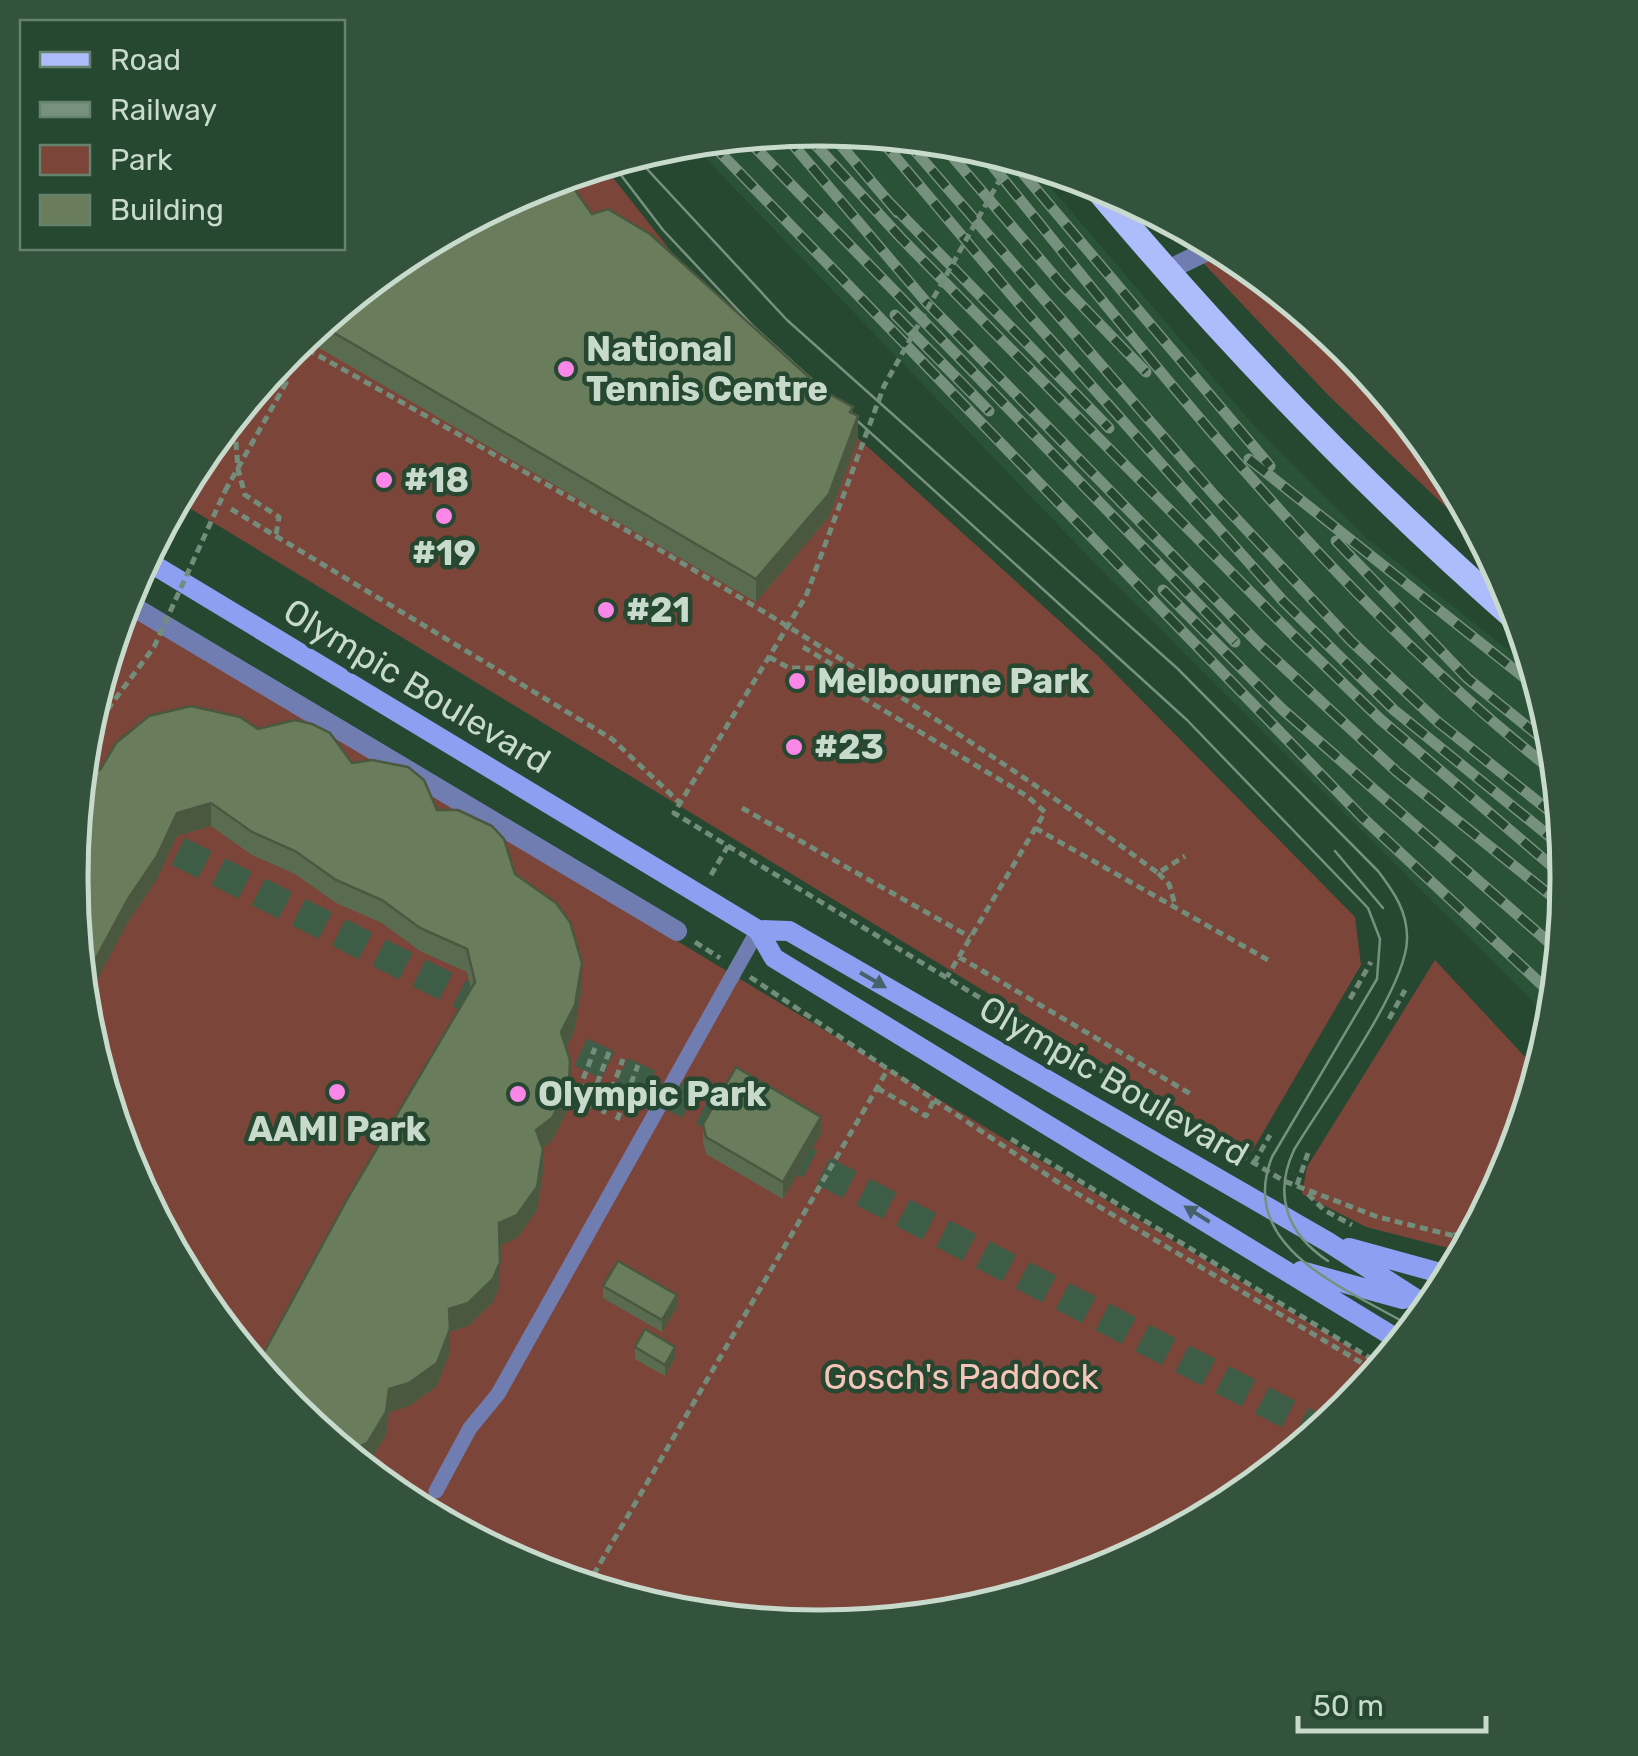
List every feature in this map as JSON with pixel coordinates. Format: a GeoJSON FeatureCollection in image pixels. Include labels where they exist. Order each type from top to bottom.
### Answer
{"type":"FeatureCollection","features":[{"type":"Feature","properties":{"kind":"main road"},"geometry":{"type":"LineString","coordinates":[[1113,209],[1278,391],[1496,600]]}},
{"type":"Feature","properties":{"kind":"main road","name":"Olympic Boulevard"},"geometry":{"type":"LineString","coordinates":[[157,567],[758,930],[774,958],[1390,1334]]}},
{"type":"Feature","properties":{"kind":"main road","name":"Olympic Boulevard"},"geometry":{"type":"LineString","coordinates":[[758,930],[789,931],[1328,1242],[1416,1299]]}},
{"type":"Feature","properties":{"kind":"main road"},"geometry":{"type":"LineString","coordinates":[[1328,1242],[1435,1271]]}},
{"type":"Feature","properties":{"kind":"main road"},"geometry":{"type":"LineString","coordinates":[[1280,1265],[1413,1303]]}},
{"type":"Feature","properties":{"kind":"street"},"geometry":{"type":"LineString","coordinates":[[1166,271],[1200,254]]}},
{"type":"Feature","properties":{"kind":"street"},"geometry":{"type":"LineString","coordinates":[[139,610],[678,931]]}},
{"type":"Feature","properties":{"kind":"lane"},"geometry":{"type":"LineString","coordinates":[[436,1491],[470,1428],[498,1394],[758,930]]}},
{"type":"Feature","properties":{"kind":"path"},"geometry":{"type":"LineString","coordinates":[[674,813],[806,596],[884,386],[1005,170]]}},
{"type":"Feature","properties":{"kind":"path"},"geometry":{"type":"LineString","coordinates":[[312,352],[839,656],[966,735],[1158,873],[1169,884],[1176,908]]}},
{"type":"Feature","properties":{"kind":"path"},"geometry":{"type":"LineString","coordinates":[[108,708],[154,647],[214,509],[284,381]]}},
{"type":"Feature","properties":{"kind":"path"},"geometry":{"type":"LineString","coordinates":[[236,438],[245,495],[279,517],[276,535]]}},
{"type":"Feature","properties":{"kind":"path"},"geometry":{"type":"LineString","coordinates":[[232,509],[612,739],[680,802]]}},
{"type":"Feature","properties":{"kind":"path"},"geometry":{"type":"LineString","coordinates":[[803,647],[833,665]]}},
{"type":"Feature","properties":{"kind":"path"},"geometry":{"type":"LineString","coordinates":[[768,657],[789,668],[813,668],[1027,796],[1045,812],[947,977]]}},
{"type":"Feature","properties":{"kind":"path"},"geometry":{"type":"LineString","coordinates":[[742,808],[970,938]]}},
{"type":"Feature","properties":{"kind":"path"},"geometry":{"type":"LineString","coordinates":[[1035,828],[1268,960]]}},
{"type":"Feature","properties":{"kind":"path"},"geometry":{"type":"LineString","coordinates":[[728,846],[1254,1163],[1300,1187],[1378,1218],[1457,1234]]}},
{"type":"Feature","properties":{"kind":"path"},"geometry":{"type":"LineString","coordinates":[[1158,873],[1185,856]]}},
{"type":"Feature","properties":{"kind":"path"},"geometry":{"type":"LineString","coordinates":[[959,957],[1194,1096]]}},
{"type":"Feature","properties":{"kind":"path"},"geometry":{"type":"LineString","coordinates":[[1350,999],[1371,962]]}},
{"type":"Feature","properties":{"kind":"path"},"geometry":{"type":"LineString","coordinates":[[1390,1019],[1405,990]]}},
{"type":"Feature","properties":{"kind":"path"},"geometry":{"type":"LineString","coordinates":[[574,1103],[595,1048]]}},
{"type":"Feature","properties":{"kind":"path"},"geometry":{"type":"LineString","coordinates":[[588,1108],[609,1052]]}},
{"type":"Feature","properties":{"kind":"path"},"geometry":{"type":"LineString","coordinates":[[603,1114],[623,1059]]}},
{"type":"Feature","properties":{"kind":"path"},"geometry":{"type":"LineString","coordinates":[[617,1120],[638,1065]]}},
{"type":"Feature","properties":{"kind":"path"},"geometry":{"type":"LineString","coordinates":[[594,1574],[888,1069],[1056,1181],[1365,1364]]}},
{"type":"Feature","properties":{"kind":"path"},"geometry":{"type":"LineString","coordinates":[[877,1088],[926,1116],[934,1100]]}},
{"type":"Feature","properties":{"kind":"path"},"geometry":{"type":"LineString","coordinates":[[1254,1163],[1270,1135]]}},
{"type":"Feature","properties":{"kind":"path"},"geometry":{"type":"LineString","coordinates":[[1010,1139],[1370,1358]]}},
{"type":"Feature","properties":{"kind":"path"},"geometry":{"type":"LineString","coordinates":[[1300,1187],[1308,1154]]}},
{"type":"Feature","properties":{"kind":"path"},"geometry":{"type":"LineString","coordinates":[[1300,1187],[1324,1210],[1368,1231]]}},
{"type":"Feature","properties":{"kind":"shaded area"},"geometry":{"type":"Polygon","coordinates":[[[771,148],[867,148],[962,161],[1047,183],[1256,428],[1365,537],[1516,656],[1536,735],[1549,830],[1549,926],[1538,1007],[1110,579],[704,156],[771,148]]]}},
{"type":"Feature","properties":{"kind":"green space","name":"Melbourne Park"},"geometry":{"type":"Polygon","coordinates":[[[612,176],[700,288],[750,340],[1097,655],[1355,917],[1361,965],[1251,1153],[189,508],[211,472],[269,396],[337,328],[374,298],[495,222],[612,176]]]}},
{"type":"Feature","properties":{"kind":"green space"},"geometry":{"type":"Polygon","coordinates":[[[1188,247],[1264,298],[1336,361],[1399,433],[1453,514],[1329,396],[1188,247]]]}},
{"type":"Feature","properties":{"kind":"green space","name":"Olympic Park"},"geometry":{"type":"Polygon","coordinates":[[[137,614],[1369,1359],[1301,1428],[1264,1458],[1143,1534],[1054,1571],[1008,1585],[914,1603],[819,1610],[771,1608],[676,1595],[584,1571],[495,1534],[453,1511],[337,1428],[269,1360],[186,1244],[163,1202],[126,1113],[112,1067],[94,973],[89,926],[89,830],[112,689],[137,614]]]}},
{"type":"Feature","properties":{"kind":"green space"},"geometry":{"type":"Polygon","coordinates":[[[1435,960],[1528,1060],[1495,1158],[1449,1248],[1366,1227],[1302,1194],[1307,1167],[1435,960]]]}},
{"type":"Feature","properties":{"kind":"building","name":"National Tennis Centre"},"geometry":{"type":"Polygon","coordinates":[[[573,189],[592,214],[608,209],[650,234],[810,378],[808,382],[853,407],[850,412],[858,416],[829,494],[756,579],[333,332],[413,270],[495,222],[539,202],[573,189]]]}},
{"type":"Feature","properties":{"kind":"building"},"geometry":{"type":"Polygon","coordinates":[[[191,706],[240,717],[258,729],[295,720],[330,733],[352,763],[372,760],[408,767],[424,780],[437,810],[458,810],[492,826],[504,839],[515,874],[556,903],[570,922],[582,963],[575,1005],[561,1032],[570,1060],[569,1084],[552,1118],[536,1130],[543,1149],[537,1187],[517,1215],[499,1223],[500,1262],[493,1279],[468,1303],[449,1309],[450,1329],[437,1363],[409,1383],[389,1389],[386,1412],[368,1442],[360,1446],[302,1395],[263,1353],[350,1194],[475,982],[467,949],[420,928],[382,900],[336,880],[295,851],[252,832],[211,803],[177,813],[157,856],[93,964],[88,878],[96,771],[116,743],[149,716],[191,706]]]}},
{"type":"Feature","properties":{"kind":"building"},"geometry":{"type":"Polygon","coordinates":[[[736,1067],[821,1117],[783,1182],[706,1137],[703,1124],[736,1067]]]}},
{"type":"Feature","properties":{"kind":"building"},"geometry":{"type":"Polygon","coordinates":[[[618,1261],[677,1295],[662,1320],[603,1286],[618,1261]]]}},
{"type":"Feature","properties":{"kind":"building"},"geometry":{"type":"Polygon","coordinates":[[[645,1329],[675,1347],[665,1365],[635,1347],[645,1329]]]}},
{"type":"Feature","properties":{"kind":"tunnel"},"geometry":{"type":"LineString","coordinates":[[138,831],[477,1002],[756,1136],[1306,1423]]}},
{"type":"Feature","properties":{"kind":"tram line"},"geometry":{"type":"LineString","coordinates":[[646,168],[787,320],[1178,669],[1378,871],[1394,895],[1407,930],[1403,961],[1378,1016],[1294,1150],[1285,1183],[1285,1198],[1294,1226],[1302,1239],[1328,1261]]}},
{"type":"Feature","properties":{"kind":"tram line"},"geometry":{"type":"LineString","coordinates":[[620,174],[663,230],[754,327],[1187,720],[1368,908],[1380,939],[1377,979],[1272,1157],[1265,1189],[1270,1218],[1284,1242],[1332,1282],[1401,1321]]}},
{"type":"Feature","properties":{"kind":"tram line"},"geometry":{"type":"LineString","coordinates":[[1335,851],[1383,908]]}},
{"type":"Feature","properties":{"kind":"railway"},"geometry":{"type":"LineString","coordinates":[[817,146],[901,238],[1293,635],[1380,719],[1550,864]]}},
{"type":"Feature","properties":{"kind":"railway"},"geometry":{"type":"LineString","coordinates":[[795,147],[927,303],[1259,644],[1397,772],[1550,895]]}},
{"type":"Feature","properties":{"kind":"railway"},"geometry":{"type":"LineString","coordinates":[[842,147],[898,213]]}},
{"type":"Feature","properties":{"kind":"railway"},"geometry":{"type":"LineString","coordinates":[[757,149],[1235,642]]}},
{"type":"Feature","properties":{"kind":"railway"},"geometry":{"type":"LineString","coordinates":[[890,150],[1025,311],[1284,602],[1394,710],[1549,836]]}},
{"type":"Feature","properties":{"kind":"railway"},"geometry":{"type":"LineString","coordinates":[[721,153],[1362,817],[1542,985]]}},
{"type":"Feature","properties":{"kind":"railway"},"geometry":{"type":"LineString","coordinates":[[917,154],[1215,496],[1351,641],[1438,722],[1547,809]]}},
{"type":"Feature","properties":{"kind":"railway"},"geometry":{"type":"LineString","coordinates":[[955,160],[1062,285],[1146,372]]}},
{"type":"Feature","properties":{"kind":"railway"},"geometry":{"type":"LineString","coordinates":[[994,168],[1181,396],[1322,557],[1475,706],[1540,760]]}},
{"type":"Feature","properties":{"kind":"railway"},"geometry":{"type":"LineString","coordinates":[[1025,176],[1270,466]]}},
{"type":"Feature","properties":{"kind":"railway"},"geometry":{"type":"LineString","coordinates":[[889,202],[1109,428]]}},
{"type":"Feature","properties":{"kind":"railway"},"geometry":{"type":"LineString","coordinates":[[895,315],[989,411]]}},
{"type":"Feature","properties":{"kind":"railway"},"geometry":{"type":"LineString","coordinates":[[1249,459],[1522,676]]}},
{"type":"Feature","properties":{"kind":"railway"},"geometry":{"type":"LineString","coordinates":[[1336,541],[1467,678],[1536,733]]}},
{"type":"Feature","properties":{"kind":"railway"},"geometry":{"type":"LineString","coordinates":[[1163,590],[1282,709],[1547,941]]}},
{"type":"Feature","properties":{"kind":"place","name":"National Tennis Centre"},"geometry":{"type":"Point","coordinates":[566,369]}},
{"type":"Feature","properties":{"kind":"place","name":"#18"},"geometry":{"type":"Point","coordinates":[384,480]}},
{"type":"Feature","properties":{"kind":"place","name":"#19"},"geometry":{"type":"Point","coordinates":[444,516]}},
{"type":"Feature","properties":{"kind":"place","name":"#21"},"geometry":{"type":"Point","coordinates":[606,610]}},
{"type":"Feature","properties":{"kind":"place","name":"Melbourne Park"},"geometry":{"type":"Point","coordinates":[797,681]}},
{"type":"Feature","properties":{"kind":"place","name":"#23"},"geometry":{"type":"Point","coordinates":[794,747]}},
{"type":"Feature","properties":{"kind":"place","name":"AAMI Park"},"geometry":{"type":"Point","coordinates":[337,1092]}},
{"type":"Feature","properties":{"kind":"place","name":"Olympic Park"},"geometry":{"type":"Point","coordinates":[518,1094]}},
{"type":"Feature","properties":{"kind":"park label","name":"Gosch's Paddock"},"geometry":{"type":"Point","coordinates":[961,1377]}}]}
